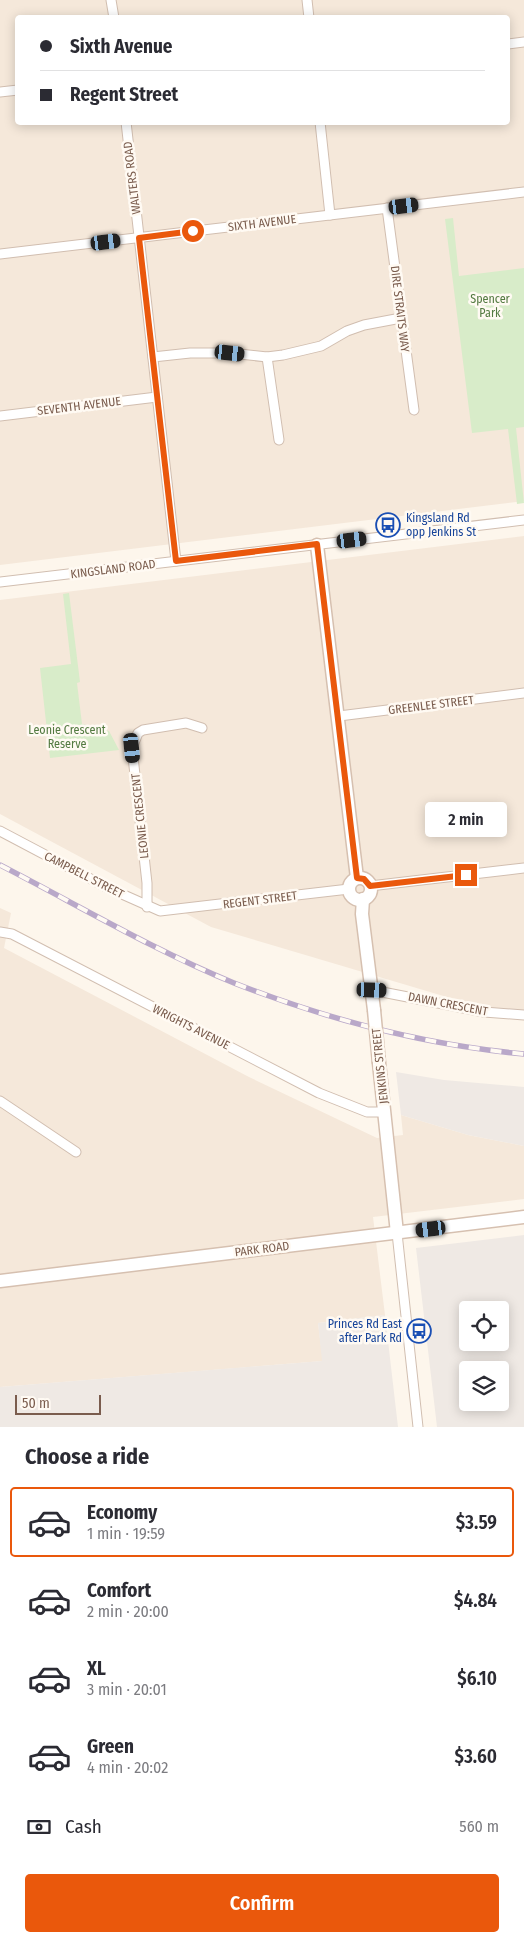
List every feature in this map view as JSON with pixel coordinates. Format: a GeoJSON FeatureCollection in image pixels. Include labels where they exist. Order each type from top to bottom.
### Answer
{"type":"FeatureCollection","features":[{"type":"Feature","properties":{"kind":"street"},"geometry":{"type":"LineString","coordinates":[[112,0],[114,15]]}},
{"type":"Feature","properties":{"kind":"street"},"geometry":{"type":"LineString","coordinates":[[308,0],[309,15]]}},
{"type":"Feature","properties":{"kind":"street"},"geometry":{"type":"LineString","coordinates":[[510,44],[524,42]]}},
{"type":"Feature","properties":{"kind":"street"},"geometry":{"type":"LineString","coordinates":[[0,92],[15,90]]}},
{"type":"Feature","properties":{"kind":"street","name":"WALTERS ROAD"},"geometry":{"type":"LineString","coordinates":[[126,125],[176,561]]}},
{"type":"Feature","properties":{"kind":"street"},"geometry":{"type":"LineString","coordinates":[[320,125],[330,215]]}},
{"type":"Feature","properties":{"kind":"street","name":"SIXTH AVENUE"},"geometry":{"type":"LineString","coordinates":[[0,254],[524,192]]}},
{"type":"Feature","properties":{"kind":"street","name":"DIRE STRAITS WAY"},"geometry":{"type":"LineString","coordinates":[[387,208],[414,410]]}},
{"type":"Feature","properties":{"kind":"street"},"geometry":{"type":"LineString","coordinates":[[153,357],[198,353],[230,353],[268,357],[322,346],[347,331],[364,325],[401,318]]}},
{"type":"Feature","properties":{"kind":"street"},"geometry":{"type":"LineString","coordinates":[[268,357],[279,440]]}},
{"type":"Feature","properties":{"kind":"street","name":"SEVENTH AVENUE"},"geometry":{"type":"LineString","coordinates":[[0,416],[157,397]]}},
{"type":"Feature","properties":{"kind":"street","name":"KINGSLAND ROAD"},"geometry":{"type":"LineString","coordinates":[[0,582],[524,520]]}},
{"type":"Feature","properties":{"kind":"street"},"geometry":{"type":"LineString","coordinates":[[317,544],[357,878]]}},
{"type":"Feature","properties":{"kind":"street","name":"GREENLEE STREET"},"geometry":{"type":"LineString","coordinates":[[339,716],[524,693]]}},
{"type":"Feature","properties":{"kind":"street","name":"LEONIE CRESCENT"},"geometry":{"type":"LineString","coordinates":[[147,907],[147,883],[132,748],[134,740],[143,730],[186,723],[202,728]]}},
{"type":"Feature","properties":{"kind":"street","name":"CAMPBELL STREET"},"geometry":{"type":"LineString","coordinates":[[0,831],[147,907],[160,911],[172,911]]}},
{"type":"Feature","properties":{"kind":"street"},"geometry":{"type":"LineString","coordinates":[[370,886],[524,868]]}},
{"type":"Feature","properties":{"kind":"street"},"geometry":{"type":"LineString","coordinates":[[357,878],[364,879],[370,886],[369,894],[363,899],[353,897],[348,889],[351,882],[357,878]]}},
{"type":"Feature","properties":{"kind":"street","name":"REGENT STREET"},"geometry":{"type":"LineString","coordinates":[[172,911],[348,889]]}},
{"type":"Feature","properties":{"kind":"street","name":"JENKINS STREET"},"geometry":{"type":"LineString","coordinates":[[363,899],[362,914],[372,990],[397,1233]]}},
{"type":"Feature","properties":{"kind":"street","name":"WRIGHTS AVENUE"},"geometry":{"type":"LineString","coordinates":[[0,932],[12,934],[319,1093],[367,1112],[385,1112]]}},
{"type":"Feature","properties":{"kind":"street","name":"DAWN CRESCENT"},"geometry":{"type":"LineString","coordinates":[[372,990],[484,1012],[524,1015]]}},
{"type":"Feature","properties":{"kind":"street"},"geometry":{"type":"LineString","coordinates":[[0,1101],[76,1152]]}},
{"type":"Feature","properties":{"kind":"street","name":"PARK ROAD"},"geometry":{"type":"LineString","coordinates":[[0,1282],[524,1218]]}},
{"type":"Feature","properties":{"kind":"street"},"geometry":{"type":"LineString","coordinates":[[397,1233],[418,1427]]}},
{"type":"Feature","properties":{"kind":"shaded area"},"geometry":{"type":"Polygon","coordinates":[[[0,0],[524,0],[524,501],[0,565],[0,0]]]}},
{"type":"Feature","properties":{"kind":"shaded area"},"geometry":{"type":"Polygon","coordinates":[[[524,536],[524,1020],[211,927],[0,814],[0,600],[524,536]]]}},
{"type":"Feature","properties":{"kind":"shaded area"},"geometry":{"type":"Polygon","coordinates":[[[0,908],[11,913],[4,948],[249,1077],[377,1138],[403,1135],[401,1115],[468,1135],[524,1146],[524,1199],[373,1217],[385,1315],[318,1323],[323,1361],[0,1387],[0,908]]]}},
{"type":"Feature","properties":{"kind":"shaded area"},"geometry":{"type":"Polygon","coordinates":[[[396,1072],[444,1080],[524,1087],[524,1146],[468,1135],[401,1115],[396,1072]]]}},
{"type":"Feature","properties":{"kind":"shaded area"},"geometry":{"type":"Polygon","coordinates":[[[524,1235],[524,1427],[437,1427],[416,1248],[524,1235]]]}},
{"type":"Feature","properties":{"kind":"shaded area"},"geometry":{"type":"Polygon","coordinates":[[[385,1315],[398,1427],[0,1427],[0,1387],[322,1361],[318,1323],[385,1315]]]}},
{"type":"Feature","properties":{"kind":"green space","name":"Spencer Park"},"geometry":{"type":"Polygon","coordinates":[[[453,218],[459,276],[524,268],[524,427],[516,428],[524,503],[517,504],[508,429],[472,433],[445,219],[453,218]]]}},
{"type":"Feature","properties":{"kind":"green space","name":"Leonie Crescent Reserve"},"geometry":{"type":"Polygon","coordinates":[[[69,593],[80,682],[77,683],[82,724],[109,731],[119,750],[50,758],[40,668],[71,664],[63,594],[69,593]]]}},
{"type":"Feature","properties":{"kind":"railway"},"geometry":{"type":"LineString","coordinates":[[0,865],[175,957],[269,996],[376,1029],[450,1044],[524,1054]]}},
{"type":"Feature","properties":{"kind":"place","name":"Kingsland Rd opp Jenkins St"},"geometry":{"type":"Point","coordinates":[388,525]}},
{"type":"Feature","properties":{"kind":"place","name":"Princes Rd East after Park Rd"},"geometry":{"type":"Point","coordinates":[419,1331]}},
{"type":"Feature","properties":{"kind":"route"},"geometry":{"type":"LineString","coordinates":[[193,231],[139,238],[176,561],[317,544],[357,878],[364,879],[370,886],[466,875]]}}]}
